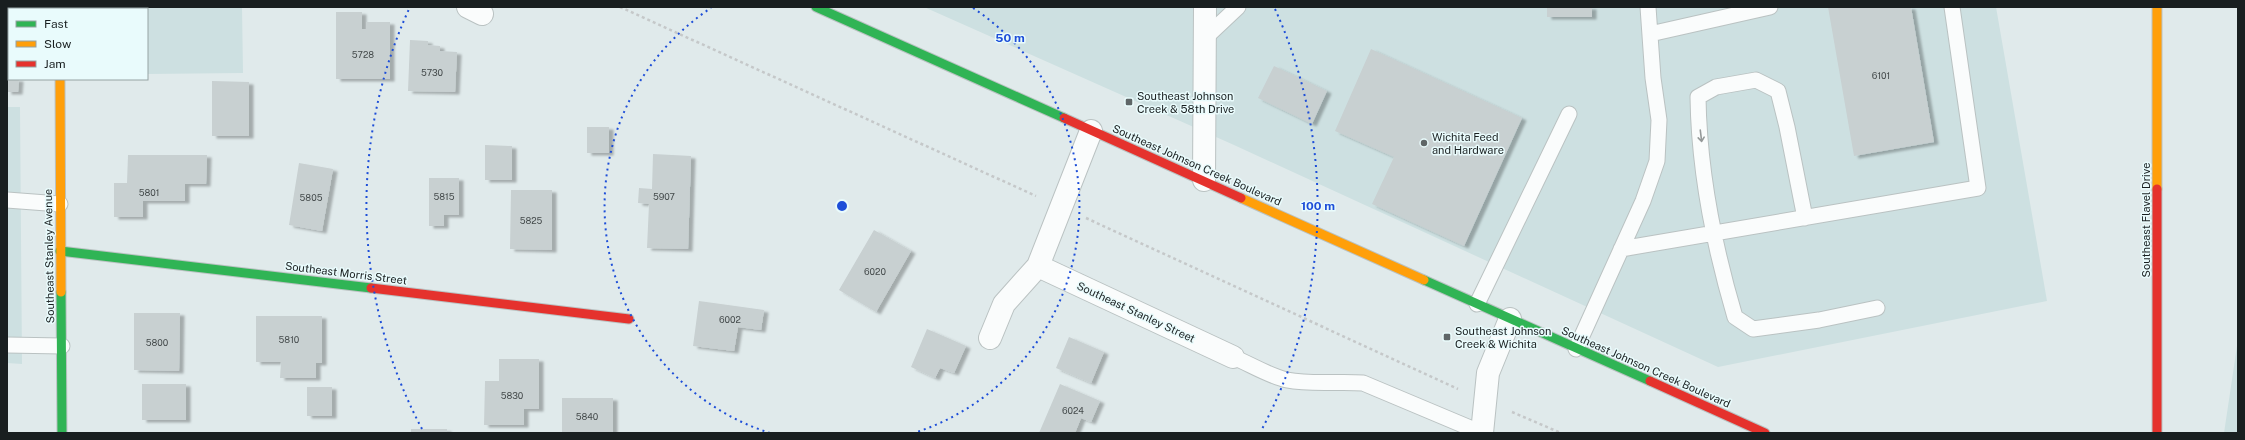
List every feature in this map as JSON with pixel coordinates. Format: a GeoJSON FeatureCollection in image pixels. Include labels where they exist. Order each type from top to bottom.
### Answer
{"type":"FeatureCollection","features":[{"type":"Feature","properties":{"kind":"street","name":"Southeast Johnson Creek Boulevard"},"geometry":{"type":"LineString","coordinates":[[816,7],[1765,433]]}},
{"type":"Feature","properties":{"kind":"street"},"geometry":{"type":"LineString","coordinates":[[1204,180],[1205,7]]}},
{"type":"Feature","properties":{"kind":"street","name":"Southeast Flavel Drive"},"geometry":{"type":"LineString","coordinates":[[2157,7],[2157,433]]}},
{"type":"Feature","properties":{"kind":"street","name":"Southeast Stanley Avenue"},"geometry":{"type":"LineString","coordinates":[[60,80],[62,433]]}},
{"type":"Feature","properties":{"kind":"street"},"geometry":{"type":"LineString","coordinates":[[990,338],[1004,304],[1038,266],[1091,131]]}},
{"type":"Feature","properties":{"kind":"street","name":"Southeast Morris Street"},"geometry":{"type":"LineString","coordinates":[[60,251],[629,319]]}},
{"type":"Feature","properties":{"kind":"street","name":"Southeast Stanley Street"},"geometry":{"type":"LineString","coordinates":[[1038,266],[1234,357]]}},
{"type":"Feature","properties":{"kind":"street"},"geometry":{"type":"LineString","coordinates":[[1482,433],[1487,378],[1490,365],[1510,319]]}},
{"type":"Feature","properties":{"kind":"lane"},"geometry":{"type":"LineString","coordinates":[[1205,38],[1238,7]]}},
{"type":"Feature","properties":{"kind":"lane"},"geometry":{"type":"LineString","coordinates":[[1576,348],[1642,201],[1657,161],[1659,120],[1653,78],[1648,7]]}},
{"type":"Feature","properties":{"kind":"lane"},"geometry":{"type":"LineString","coordinates":[[1650,34],[1770,7]]}},
{"type":"Feature","properties":{"kind":"lane"},"geometry":{"type":"LineString","coordinates":[[1621,249],[1978,188],[1952,7]]}},
{"type":"Feature","properties":{"kind":"lane"},"geometry":{"type":"LineString","coordinates":[[1805,218],[1787,127],[1778,91],[1756,80],[1716,87],[1698,97],[1698,116],[1713,233],[1735,317],[1754,330],[1819,320],[1877,308]]}},
{"type":"Feature","properties":{"kind":"lane"},"geometry":{"type":"LineString","coordinates":[[1477,304],[1569,114]]}},
{"type":"Feature","properties":{"kind":"lane"},"geometry":{"type":"LineString","coordinates":[[7,200],[60,204]]}},
{"type":"Feature","properties":{"kind":"lane"},"geometry":{"type":"LineString","coordinates":[[7,345],[62,346]]}},
{"type":"Feature","properties":{"kind":"lane"},"geometry":{"type":"LineString","coordinates":[[1234,357],[1285,380],[1311,383],[1344,381],[1363,383],[1482,433]]}},
{"type":"Feature","properties":{"kind":"path"},"geometry":{"type":"LineString","coordinates":[[1511,412],[1561,433]]}},
{"type":"Feature","properties":{"kind":"shaded area"},"geometry":{"type":"Polygon","coordinates":[[[242,7],[243,73],[148,74],[148,8],[83,8],[242,7]]]}},
{"type":"Feature","properties":{"kind":"shaded area"},"geometry":{"type":"Polygon","coordinates":[[[924,7],[1996,7],[2047,301],[1718,367],[1234,145],[924,7]]]}},
{"type":"Feature","properties":{"kind":"shaded area"},"geometry":{"type":"Polygon","coordinates":[[[7,107],[20,107],[22,364],[7,363],[7,107]]]}},
{"type":"Feature","properties":{"kind":"shaded area"},"geometry":{"type":"Polygon","coordinates":[[[2238,327],[2238,433],[2224,433],[2237,346],[2238,327]]]}},
{"type":"Feature","properties":{"kind":"building"},"geometry":{"type":"Polygon","coordinates":[[[1547,7],[1592,7],[1592,17],[1547,17],[1547,7]]]}},
{"type":"Feature","properties":{"kind":"building"},"geometry":{"type":"Polygon","coordinates":[[[1828,7],[1911,7],[1934,142],[1854,156],[1828,7]]]}},
{"type":"Feature","properties":{"kind":"building"},"geometry":{"type":"Polygon","coordinates":[[[336,12],[362,12],[362,29],[366,29],[366,22],[390,22],[390,79],[336,79],[336,12]]]}},
{"type":"Feature","properties":{"kind":"building"},"geometry":{"type":"Polygon","coordinates":[[[8,36],[8,80],[19,80],[18,92],[7,92],[8,36]]]}},
{"type":"Feature","properties":{"kind":"building"},"geometry":{"type":"Polygon","coordinates":[[[410,40],[428,41],[428,45],[440,46],[440,51],[457,52],[455,92],[408,91],[410,40]]]}},
{"type":"Feature","properties":{"kind":"building"},"geometry":{"type":"Polygon","coordinates":[[[1371,49],[1522,118],[1464,246],[1372,204],[1394,157],[1335,131],[1371,49]]]}},
{"type":"Feature","properties":{"kind":"building"},"geometry":{"type":"Polygon","coordinates":[[[1274,66],[1327,91],[1312,124],[1258,98],[1274,66]]]}},
{"type":"Feature","properties":{"kind":"building"},"geometry":{"type":"Polygon","coordinates":[[[212,81],[249,82],[249,136],[212,136],[212,81]]]}},
{"type":"Feature","properties":{"kind":"building"},"geometry":{"type":"Polygon","coordinates":[[[587,127],[609,127],[609,153],[587,153],[587,127]]]}},
{"type":"Feature","properties":{"kind":"building"},"geometry":{"type":"Polygon","coordinates":[[[485,145],[512,146],[512,180],[485,180],[485,145]]]}},
{"type":"Feature","properties":{"kind":"building"},"geometry":{"type":"Polygon","coordinates":[[[653,154],[691,156],[688,249],[647,248],[649,204],[638,203],[639,188],[652,189],[653,154]]]}},
{"type":"Feature","properties":{"kind":"building"},"geometry":{"type":"Polygon","coordinates":[[[128,155],[207,155],[206,184],[185,184],[185,201],[143,201],[143,217],[114,217],[114,183],[127,183],[128,155]]]}},
{"type":"Feature","properties":{"kind":"building"},"geometry":{"type":"Polygon","coordinates":[[[299,163],[333,169],[322,231],[289,225],[299,163]]]}},
{"type":"Feature","properties":{"kind":"building"},"geometry":{"type":"Polygon","coordinates":[[[429,178],[459,178],[459,215],[444,215],[444,226],[429,226],[429,178]]]}},
{"type":"Feature","properties":{"kind":"building"},"geometry":{"type":"Polygon","coordinates":[[[511,190],[552,190],[552,250],[510,249],[511,190]]]}},
{"type":"Feature","properties":{"kind":"building"},"geometry":{"type":"Polygon","coordinates":[[[874,230],[911,251],[876,312],[839,290],[874,230]]]}},
{"type":"Feature","properties":{"kind":"building"},"geometry":{"type":"Polygon","coordinates":[[[699,301],[764,310],[761,330],[738,327],[734,351],[693,346],[699,301]]]}},
{"type":"Feature","properties":{"kind":"building"},"geometry":{"type":"Polygon","coordinates":[[[134,313],[180,313],[179,371],[134,370],[134,313]]]}},
{"type":"Feature","properties":{"kind":"building"},"geometry":{"type":"Polygon","coordinates":[[[256,316],[322,316],[322,363],[316,363],[316,378],[280,378],[281,362],[256,362],[256,316]]]}},
{"type":"Feature","properties":{"kind":"building"},"geometry":{"type":"Polygon","coordinates":[[[927,329],[966,346],[954,373],[940,368],[935,378],[911,367],[927,329]]]}},
{"type":"Feature","properties":{"kind":"building"},"geometry":{"type":"Polygon","coordinates":[[[1069,337],[1104,352],[1091,383],[1056,368],[1069,337]]]}},
{"type":"Feature","properties":{"kind":"building"},"geometry":{"type":"Polygon","coordinates":[[[499,359],[539,359],[539,409],[524,409],[524,425],[484,425],[485,381],[499,381],[499,359]]]}},
{"type":"Feature","properties":{"kind":"building"},"geometry":{"type":"Polygon","coordinates":[[[142,384],[186,384],[186,420],[142,420],[142,384]]]}},
{"type":"Feature","properties":{"kind":"building"},"geometry":{"type":"Polygon","coordinates":[[[1060,384],[1100,401],[1091,422],[1081,418],[1075,433],[1039,433],[1060,384]]]}},
{"type":"Feature","properties":{"kind":"building"},"geometry":{"type":"Polygon","coordinates":[[[307,387],[332,387],[332,416],[307,416],[307,387]]]}},
{"type":"Feature","properties":{"kind":"building"},"geometry":{"type":"Polygon","coordinates":[[[562,398],[613,398],[613,433],[562,433],[562,398]]]}},
{"type":"Feature","properties":{"kind":"building"},"geometry":{"type":"Polygon","coordinates":[[[411,429],[447,429],[447,433],[411,433],[411,429]]]}},
{"type":"Feature","properties":{"kind":"traffic: fast"},"geometry":{"type":"LineString","coordinates":[[816,7],[1064,118]]}},
{"type":"Feature","properties":{"kind":"traffic: fast"},"geometry":{"type":"LineString","coordinates":[[60,251],[371,288]]}},
{"type":"Feature","properties":{"kind":"traffic: fast"},"geometry":{"type":"LineString","coordinates":[[1424,280],[1650,381]]}},
{"type":"Feature","properties":{"kind":"traffic: fast"},"geometry":{"type":"LineString","coordinates":[[61,292],[62,433]]}},
{"type":"Feature","properties":{"kind":"traffic: slow"},"geometry":{"type":"LineString","coordinates":[[2157,7],[2157,189]]}},
{"type":"Feature","properties":{"kind":"traffic: slow"},"geometry":{"type":"LineString","coordinates":[[60,80],[61,292]]}},
{"type":"Feature","properties":{"kind":"traffic: slow"},"geometry":{"type":"LineString","coordinates":[[1241,198],[1424,280]]}},
{"type":"Feature","properties":{"kind":"traffic: jam"},"geometry":{"type":"LineString","coordinates":[[1064,118],[1241,198]]}},
{"type":"Feature","properties":{"kind":"traffic: jam"},"geometry":{"type":"LineString","coordinates":[[2157,189],[2157,433]]}},
{"type":"Feature","properties":{"kind":"traffic: jam"},"geometry":{"type":"LineString","coordinates":[[371,288],[629,319]]}},
{"type":"Feature","properties":{"kind":"traffic: jam"},"geometry":{"type":"LineString","coordinates":[[1650,381],[1765,433]]}},
{"type":"Feature","properties":{"kind":"place","name":"Southeast Johnson Creek & 58th Drive"},"geometry":{"type":"Point","coordinates":[1129,102]}},
{"type":"Feature","properties":{"kind":"place","name":"Wichita Feed and Hardware"},"geometry":{"type":"Point","coordinates":[1424,143]}},
{"type":"Feature","properties":{"kind":"place","name":"Southeast Johnson Creek & Wichita"},"geometry":{"type":"Point","coordinates":[1447,337]}}]}
